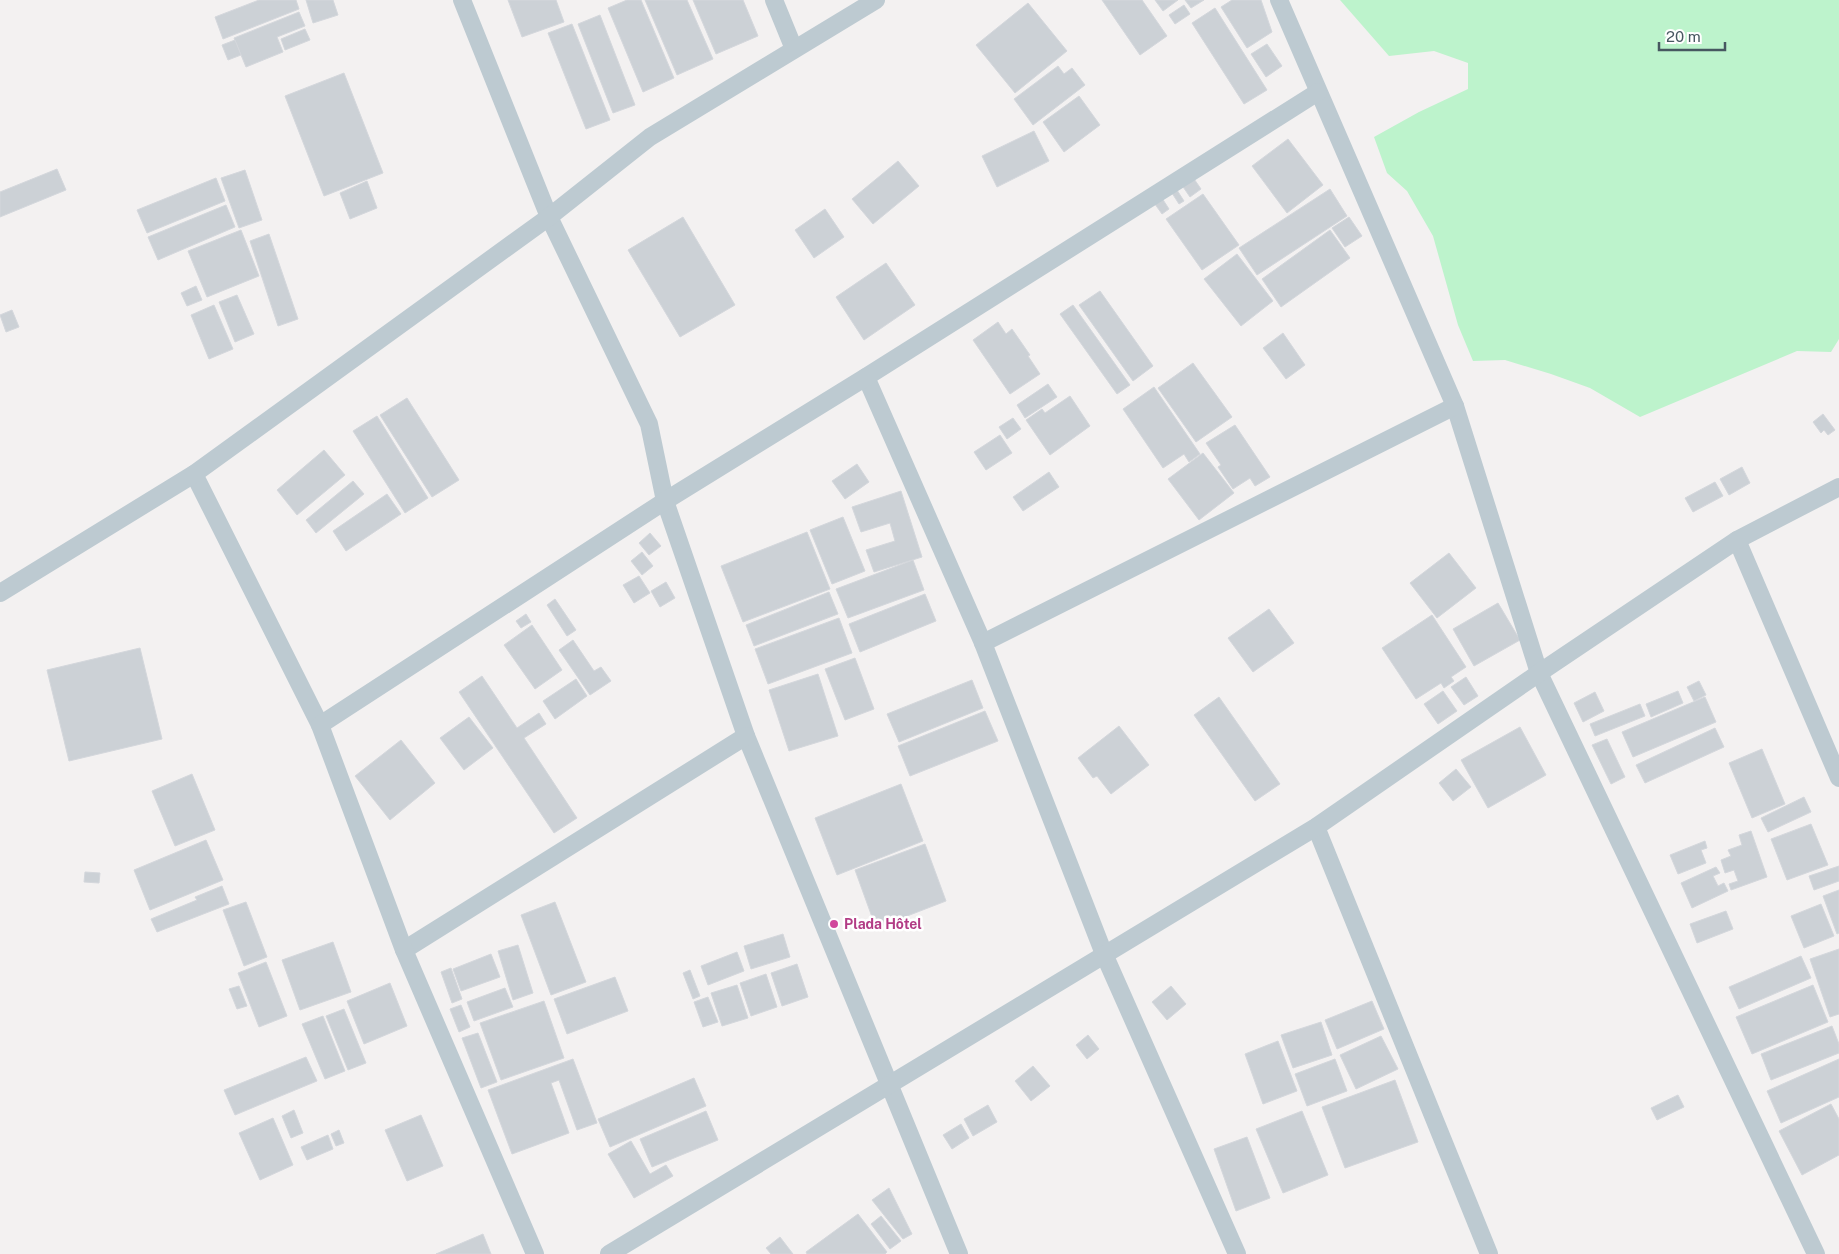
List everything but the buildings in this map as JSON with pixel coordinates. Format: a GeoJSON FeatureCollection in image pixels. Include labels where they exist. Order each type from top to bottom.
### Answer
{"type":"FeatureCollection","features":[{"type":"Feature","properties":{"kind":"street"},"geometry":{"type":"LineString","coordinates":[[462,0],[550,217],[649,424],[665,501],[746,736],[959,1254]]}},
{"type":"Feature","properties":{"kind":"street"},"geometry":{"type":"LineString","coordinates":[[774,0],[794,49]]}},
{"type":"Feature","properties":{"kind":"street"},"geometry":{"type":"LineString","coordinates":[[0,593],[194,474],[550,217],[650,137],[876,0]]}},
{"type":"Feature","properties":{"kind":"street"},"geometry":{"type":"LineString","coordinates":[[1279,0],[1454,406],[1539,673],[1816,1254]]}},
{"type":"Feature","properties":{"kind":"street"},"geometry":{"type":"LineString","coordinates":[[320,725],[665,501],[866,377],[1318,92]]}},
{"type":"Feature","properties":{"kind":"street"},"geometry":{"type":"LineString","coordinates":[[866,377],[983,643],[1104,954],[1237,1254]]}},
{"type":"Feature","properties":{"kind":"street"},"geometry":{"type":"LineString","coordinates":[[983,643],[1454,406]]}},
{"type":"Feature","properties":{"kind":"street"},"geometry":{"type":"LineString","coordinates":[[194,474],[320,725],[404,950],[535,1254]]}},
{"type":"Feature","properties":{"kind":"street"},"geometry":{"type":"LineString","coordinates":[[609,1254],[1316,827],[1539,673],[1738,540],[1839,487]]}},
{"type":"Feature","properties":{"kind":"street"},"geometry":{"type":"LineString","coordinates":[[1738,540],[1839,778]]}},
{"type":"Feature","properties":{"kind":"street"},"geometry":{"type":"LineString","coordinates":[[404,950],[746,736]]}},
{"type":"Feature","properties":{"kind":"street"},"geometry":{"type":"LineString","coordinates":[[1316,827],[1489,1254]]}},
{"type":"Feature","properties":{"kind":"green space"},"geometry":{"type":"Polygon","coordinates":[[[1340,0],[1839,0],[1839,339],[1831,352],[1797,351],[1640,417],[1590,388],[1551,374],[1505,360],[1473,361],[1458,325],[1433,236],[1407,191],[1387,173],[1374,137],[1419,112],[1468,89],[1468,63],[1434,51],[1389,56],[1340,0]]]}},
{"type":"Feature","properties":{"kind":"place","name":"Plada Hôtel"},"geometry":{"type":"Point","coordinates":[834,924]}}]}
